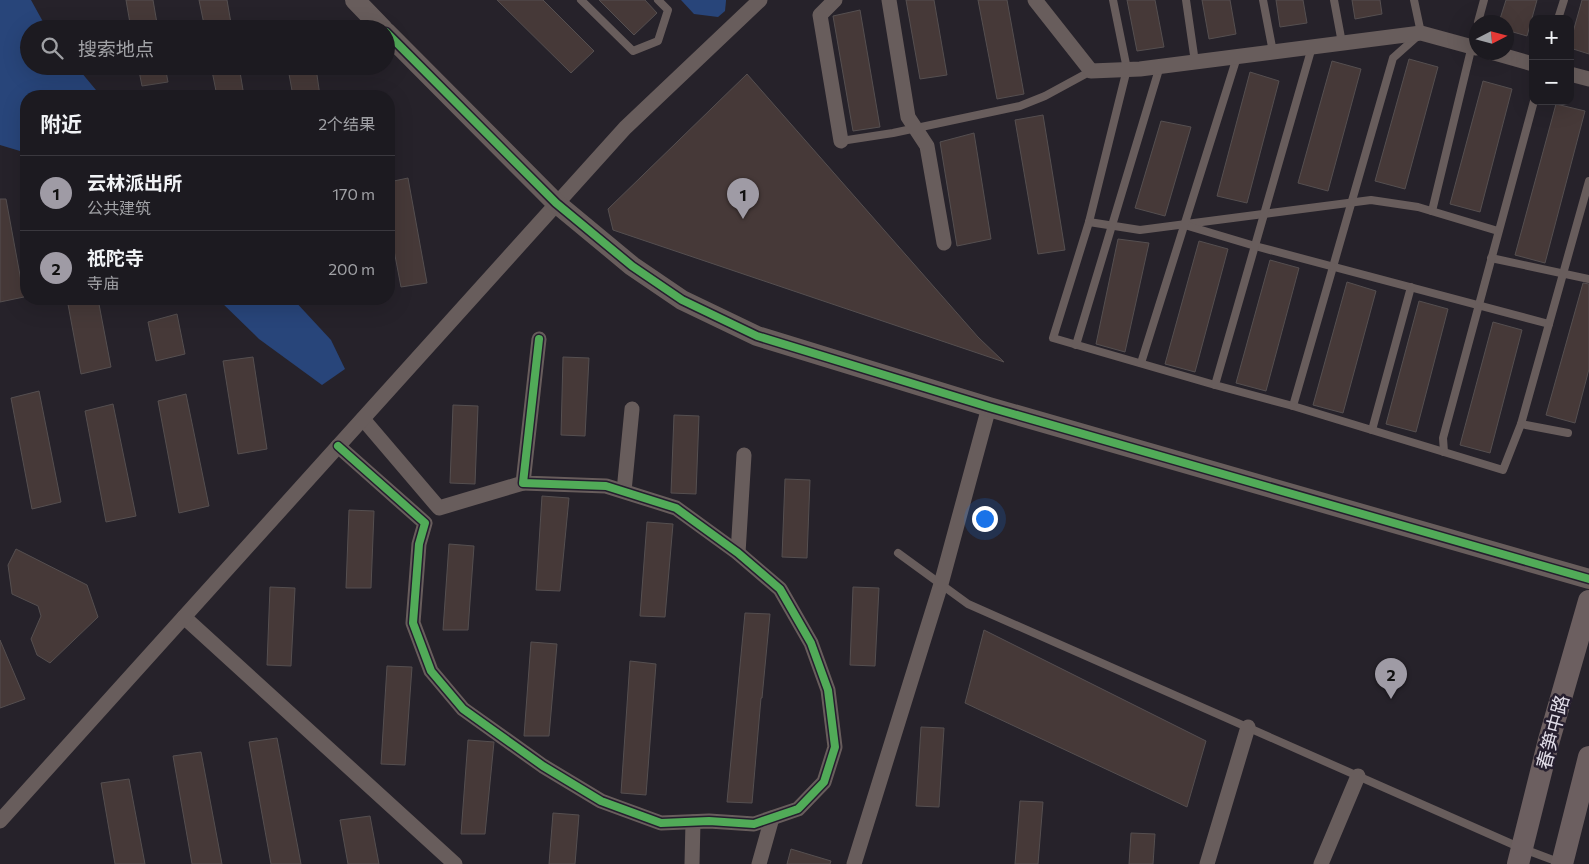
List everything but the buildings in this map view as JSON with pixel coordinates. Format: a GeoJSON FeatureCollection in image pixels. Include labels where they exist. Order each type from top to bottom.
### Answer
{"type":"FeatureCollection","features":[{"type":"Feature","properties":{"kind":"main road","name":"春笋中路"},"geometry":{"type":"LineString","coordinates":[[1519,856],[1549,740],[1589,600]]}},
{"type":"Feature","properties":{"kind":"main road"},"geometry":{"type":"LineString","coordinates":[[1563,864],[1589,757]]}},
{"type":"Feature","properties":{"kind":"street"},"geometry":{"type":"LineString","coordinates":[[354,0],[374,20]]}},
{"type":"Feature","properties":{"kind":"street"},"geometry":{"type":"LineString","coordinates":[[0,822],[625,128],[760,0]]}},
{"type":"Feature","properties":{"kind":"street"},"geometry":{"type":"LineString","coordinates":[[835,0],[820,15],[841,142]]}},
{"type":"Feature","properties":{"kind":"street"},"geometry":{"type":"LineString","coordinates":[[889,0],[908,117],[927,146],[944,243]]}},
{"type":"Feature","properties":{"kind":"street"},"geometry":{"type":"LineString","coordinates":[[1035,0],[1091,71],[1195,62],[1421,33],[1469,47]]}},
{"type":"Feature","properties":{"kind":"street"},"geometry":{"type":"LineString","coordinates":[[395,41],[556,203],[632,266],[682,300],[757,336],[990,407],[1589,579]]}},
{"type":"Feature","properties":{"kind":"street"},"geometry":{"type":"LineString","coordinates":[[1514,59],[1529,63]]}},
{"type":"Feature","properties":{"kind":"street"},"geometry":{"type":"LineString","coordinates":[[1574,75],[1589,79]]}},
{"type":"Feature","properties":{"kind":"street"},"geometry":{"type":"LineString","coordinates":[[523,483],[539,339]]}},
{"type":"Feature","properties":{"kind":"street"},"geometry":{"type":"LineString","coordinates":[[854,864],[941,584],[990,407]]}},
{"type":"Feature","properties":{"kind":"street"},"geometry":{"type":"LineString","coordinates":[[624,491],[632,409]]}},
{"type":"Feature","properties":{"kind":"street"},"geometry":{"type":"LineString","coordinates":[[338,446],[424,523],[419,544],[413,623],[431,671],[463,709],[543,766],[601,802],[661,823],[709,821],[754,824],[798,809],[824,782],[835,747],[828,690],[811,643],[780,589],[738,553],[676,508],[606,486],[523,483],[439,508],[363,419]]}},
{"type":"Feature","properties":{"kind":"street"},"geometry":{"type":"LineString","coordinates":[[738,553],[744,455]]}},
{"type":"Feature","properties":{"kind":"street"},"geometry":{"type":"LineString","coordinates":[[184,617],[455,864]]}},
{"type":"Feature","properties":{"kind":"street"},"geometry":{"type":"LineString","coordinates":[[1207,864],[1248,727]]}},
{"type":"Feature","properties":{"kind":"street"},"geometry":{"type":"LineString","coordinates":[[1321,864],[1358,776]]}},
{"type":"Feature","properties":{"kind":"street"},"geometry":{"type":"LineString","coordinates":[[759,864],[772,818]]}},
{"type":"Feature","properties":{"kind":"street"},"geometry":{"type":"LineString","coordinates":[[692,864],[693,822]]}},
{"type":"Feature","properties":{"kind":"lane"},"geometry":{"type":"LineString","coordinates":[[581,0],[633,51],[658,41],[668,10],[658,0]]}},
{"type":"Feature","properties":{"kind":"lane"},"geometry":{"type":"LineString","coordinates":[[1113,0],[1127,69],[1089,222],[1053,338],[1293,406],[1503,470],[1522,424],[1589,181]]}},
{"type":"Feature","properties":{"kind":"lane"},"geometry":{"type":"LineString","coordinates":[[1186,0],[1195,62]]}},
{"type":"Feature","properties":{"kind":"lane"},"geometry":{"type":"LineString","coordinates":[[1263,0],[1273,52]]}},
{"type":"Feature","properties":{"kind":"lane"},"geometry":{"type":"LineString","coordinates":[[1334,0],[1342,43]]}},
{"type":"Feature","properties":{"kind":"lane"},"geometry":{"type":"LineString","coordinates":[[1293,406],[1393,58],[1421,33],[1414,0]]}},
{"type":"Feature","properties":{"kind":"lane"},"geometry":{"type":"LineString","coordinates":[[1480,15],[1484,0]]}},
{"type":"Feature","properties":{"kind":"lane"},"geometry":{"type":"LineString","coordinates":[[1559,15],[1564,0]]}},
{"type":"Feature","properties":{"kind":"lane"},"geometry":{"type":"LineString","coordinates":[[1215,385],[1312,47]]}},
{"type":"Feature","properties":{"kind":"lane"},"geometry":{"type":"LineString","coordinates":[[1141,363],[1237,56]]}},
{"type":"Feature","properties":{"kind":"lane"},"geometry":{"type":"LineString","coordinates":[[1432,211],[1471,60]]}},
{"type":"Feature","properties":{"kind":"lane"},"geometry":{"type":"LineString","coordinates":[[1076,345],[1160,66]]}},
{"type":"Feature","properties":{"kind":"lane"},"geometry":{"type":"LineString","coordinates":[[841,142],[1020,106],[1045,96],[1091,71]]}},
{"type":"Feature","properties":{"kind":"lane"},"geometry":{"type":"LineString","coordinates":[[1444,452],[1443,438],[1533,105]]}},
{"type":"Feature","properties":{"kind":"lane"},"geometry":{"type":"LineString","coordinates":[[1089,222],[1140,230],[1371,200],[1418,207],[1498,231]]}},
{"type":"Feature","properties":{"kind":"lane"},"geometry":{"type":"LineString","coordinates":[[1184,224],[1255,246],[1549,324]]}},
{"type":"Feature","properties":{"kind":"lane"},"geometry":{"type":"LineString","coordinates":[[1491,258],[1589,279]]}},
{"type":"Feature","properties":{"kind":"lane"},"geometry":{"type":"LineString","coordinates":[[1372,430],[1411,288]]}},
{"type":"Feature","properties":{"kind":"lane"},"geometry":{"type":"LineString","coordinates":[[1522,424],[1568,434]]}},
{"type":"Feature","properties":{"kind":"lane"},"geometry":{"type":"LineString","coordinates":[[898,553],[968,604],[1358,776],[1519,856],[1563,864]]}},
{"type":"Feature","properties":{"kind":"water"},"geometry":{"type":"Polygon","coordinates":[[[0,0],[31,0],[42,20],[20,20],[20,75],[84,75],[96,90],[20,90],[20,151],[0,145],[0,0]]]}},
{"type":"Feature","properties":{"kind":"water"},"geometry":{"type":"Polygon","coordinates":[[[681,0],[726,0],[725,11],[718,17],[694,14],[681,0]]]}},
{"type":"Feature","properties":{"kind":"water"},"geometry":{"type":"Polygon","coordinates":[[[224,305],[299,305],[331,340],[345,369],[322,385],[259,339],[224,305]]]}},
{"type":"Feature","properties":{"kind":"cycle path"},"geometry":{"type":"LineString","coordinates":[[395,41],[556,203],[632,266],[682,300],[757,336],[989,407],[1589,579]]}},
{"type":"Feature","properties":{"kind":"cycle path"},"geometry":{"type":"LineString","coordinates":[[338,446],[425,523],[419,544],[413,623],[431,671],[463,709],[543,766],[601,801],[661,823],[709,821],[754,824],[798,809],[824,782],[835,747],[828,690],[811,643],[780,589],[738,553],[676,508],[606,486],[523,483],[539,339]]}},
{"type":"Feature","properties":{"kind":"place","name":"云林派出所"},"geometry":{"type":"Point","coordinates":[743,219]}},
{"type":"Feature","properties":{"kind":"place","name":"祇陀寺"},"geometry":{"type":"Point","coordinates":[1391,699]}}]}
